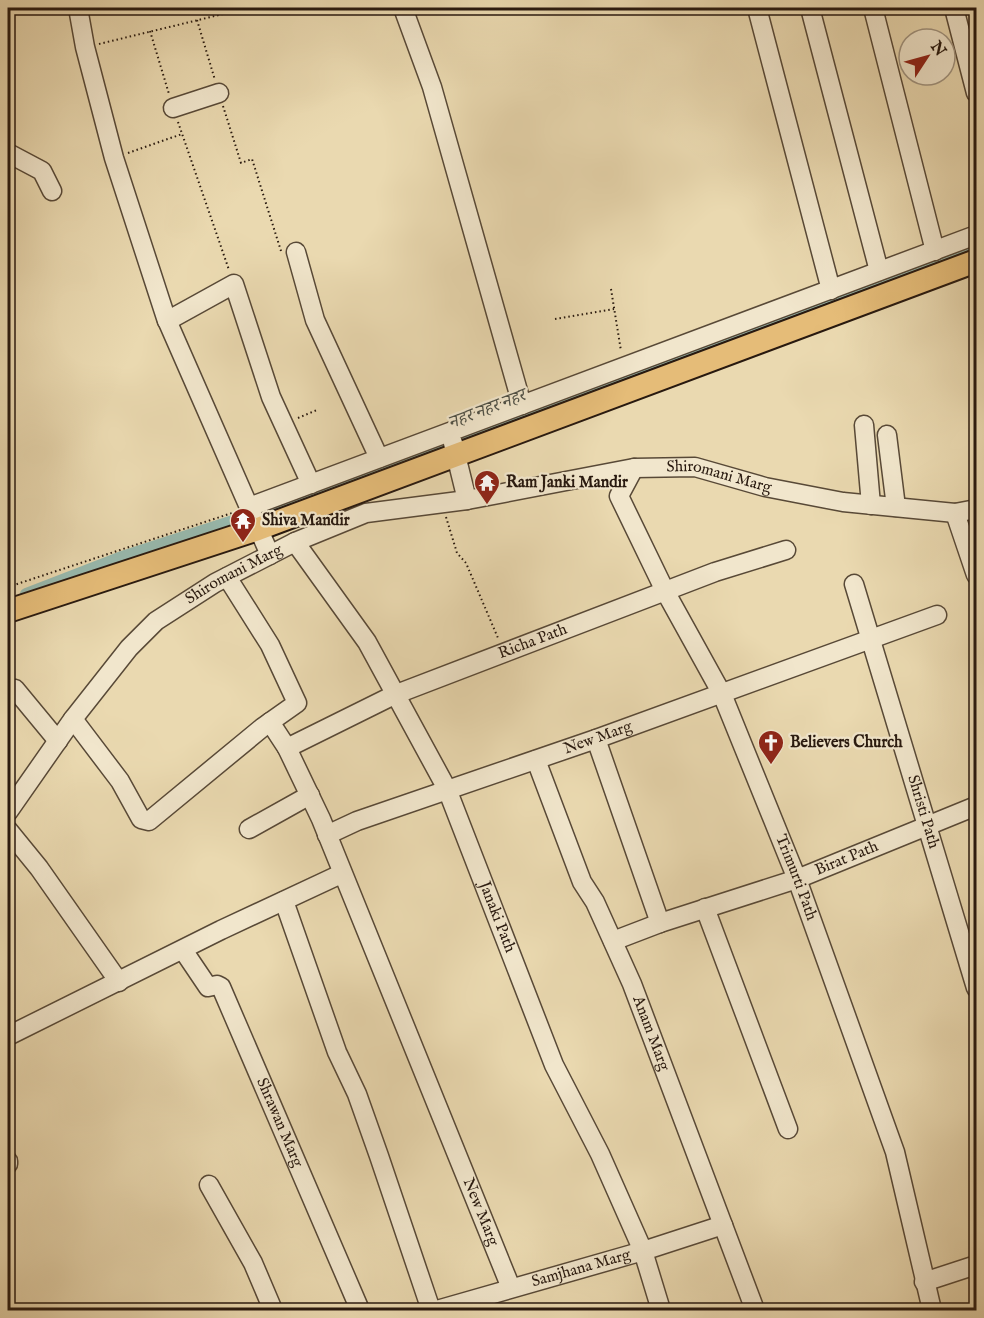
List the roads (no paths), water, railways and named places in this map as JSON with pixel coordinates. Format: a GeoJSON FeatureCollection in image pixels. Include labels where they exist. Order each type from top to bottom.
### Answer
{"type":"FeatureCollection","features":[{"type":"Feature","properties":{"kind":"main road"},"geometry":{"type":"LineString","coordinates":[[8,610],[253,516],[456,455],[976,261]]}},
{"type":"Feature","properties":{"kind":"street"},"geometry":{"type":"LineString","coordinates":[[78,8],[85,47],[114,158],[167,321],[270,555]]}},
{"type":"Feature","properties":{"kind":"street"},"geometry":{"type":"LineString","coordinates":[[404,8],[435,98],[522,405]]}},
{"type":"Feature","properties":{"kind":"street"},"geometry":{"type":"LineString","coordinates":[[757,8],[831,290]]}},
{"type":"Feature","properties":{"kind":"street"},"geometry":{"type":"LineString","coordinates":[[810,8],[879,272]]}},
{"type":"Feature","properties":{"kind":"street"},"geometry":{"type":"LineString","coordinates":[[873,8],[935,251]]}},
{"type":"Feature","properties":{"kind":"street"},"geometry":{"type":"LineString","coordinates":[[954,8],[976,93]]}},
{"type":"Feature","properties":{"kind":"street"},"geometry":{"type":"LineString","coordinates":[[173,108],[219,93]]}},
{"type":"Feature","properties":{"kind":"street"},"geometry":{"type":"LineString","coordinates":[[8,153],[14,159],[42,171],[52,191]]}},
{"type":"Feature","properties":{"kind":"street"},"geometry":{"type":"LineString","coordinates":[[253,516],[311,484],[976,235]]}},
{"type":"Feature","properties":{"kind":"street"},"geometry":{"type":"LineString","coordinates":[[296,252],[315,320],[379,458]]}},
{"type":"Feature","properties":{"kind":"street"},"geometry":{"type":"LineString","coordinates":[[167,321],[234,284],[266,384],[311,484]]}},
{"type":"Feature","properties":{"kind":"street"},"geometry":{"type":"LineString","coordinates":[[864,425],[871,505]]}},
{"type":"Feature","properties":{"kind":"street"},"geometry":{"type":"LineString","coordinates":[[450,432],[467,500]]}},
{"type":"Feature","properties":{"kind":"street"},"geometry":{"type":"LineString","coordinates":[[887,435],[896,507]]}},
{"type":"Feature","properties":{"kind":"street","name":"Shiromani Marg"},"geometry":{"type":"LineString","coordinates":[[8,812],[73,719],[129,648],[156,621],[227,577],[295,542],[366,513],[467,500],[634,468],[695,467],[765,487],[843,502],[955,513],[976,509]]}},
{"type":"Feature","properties":{"kind":"street"},"geometry":{"type":"LineString","coordinates":[[588,476],[619,496],[634,468]]}},
{"type":"Feature","properties":{"kind":"street","name":"Trimurti Path"},"geometry":{"type":"LineString","coordinates":[[619,496],[665,591],[722,694],[797,879],[895,1152],[932,1311]]}},
{"type":"Feature","properties":{"kind":"street"},"geometry":{"type":"LineString","coordinates":[[955,513],[976,575]]}},
{"type":"Feature","properties":{"kind":"street","name":"Janaki Path"},"geometry":{"type":"LineString","coordinates":[[295,542],[367,642],[447,789],[554,1065],[600,1154],[643,1251],[661,1311]]}},
{"type":"Feature","properties":{"kind":"street","name":"Richa Path"},"geometry":{"type":"LineString","coordinates":[[287,748],[394,695],[665,591],[786,550]]}},
{"type":"Feature","properties":{"kind":"street"},"geometry":{"type":"LineString","coordinates":[[73,719],[120,781],[145,822],[297,703],[270,645],[227,577]]}},
{"type":"Feature","properties":{"kind":"street"},"geometry":{"type":"LineString","coordinates":[[854,584],[869,638]]}},
{"type":"Feature","properties":{"kind":"street","name":"New Marg"},"geometry":{"type":"LineString","coordinates":[[327,835],[357,821],[596,739],[869,638],[938,615]]}},
{"type":"Feature","properties":{"kind":"street","name":"Shristi Path"},"geometry":{"type":"LineString","coordinates":[[869,638],[976,988]]}},
{"type":"Feature","properties":{"kind":"street"},"geometry":{"type":"LineString","coordinates":[[8,694],[15,689],[58,741]]}},
{"type":"Feature","properties":{"kind":"street","name":"New Marg"},"geometry":{"type":"LineString","coordinates":[[270,722],[287,748],[310,795],[511,1288]]}},
{"type":"Feature","properties":{"kind":"street"},"geometry":{"type":"LineString","coordinates":[[596,739],[660,923]]}},
{"type":"Feature","properties":{"kind":"street","name":"Anam Marg"},"geometry":{"type":"LineString","coordinates":[[536,760],[582,882],[614,941],[755,1311]]}},
{"type":"Feature","properties":{"kind":"street"},"geometry":{"type":"LineString","coordinates":[[249,829],[310,795]]}},
{"type":"Feature","properties":{"kind":"street","name":"Birat Path"},"geometry":{"type":"LineString","coordinates":[[614,941],[660,923],[797,879],[976,806]]}},
{"type":"Feature","properties":{"kind":"street"},"geometry":{"type":"LineString","coordinates":[[8,830],[39,868],[119,982]]}},
{"type":"Feature","properties":{"kind":"street"},"geometry":{"type":"LineString","coordinates":[[8,1036],[341,874]]}},
{"type":"Feature","properties":{"kind":"street"},"geometry":{"type":"LineString","coordinates":[[284,901],[337,1052],[357,1094],[380,1156],[431,1311]]}},
{"type":"Feature","properties":{"kind":"street"},"geometry":{"type":"LineString","coordinates":[[705,908],[788,1129]]}},
{"type":"Feature","properties":{"kind":"street","name":"Shrawan Marg"},"geometry":{"type":"LineString","coordinates":[[183,950],[208,987],[217,985],[220,987],[360,1311]]}},
{"type":"Feature","properties":{"kind":"street"},"geometry":{"type":"LineString","coordinates":[[209,1185],[253,1263],[273,1311]]}},
{"type":"Feature","properties":{"kind":"street","name":"Samjhana Marg"},"geometry":{"type":"LineString","coordinates":[[437,1311],[643,1251],[723,1225]]}},
{"type":"Feature","properties":{"kind":"street"},"geometry":{"type":"LineString","coordinates":[[924,1282],[976,1265]]}},
{"type":"Feature","properties":{"kind":"waterway","name":"नहर नहर नहर"},"geometry":{"type":"LineString","coordinates":[[26,594],[119,558],[313,495],[973,246]]}},
{"type":"Feature","properties":{"kind":"place","name":"Ram Janki Mandir"},"geometry":{"type":"Point","coordinates":[487,506]}},
{"type":"Feature","properties":{"kind":"place","name":"Shiva Mandir"},"geometry":{"type":"Point","coordinates":[243,544]}},
{"type":"Feature","properties":{"kind":"place","name":"Believers Church"},"geometry":{"type":"Point","coordinates":[771,766]}}]}
